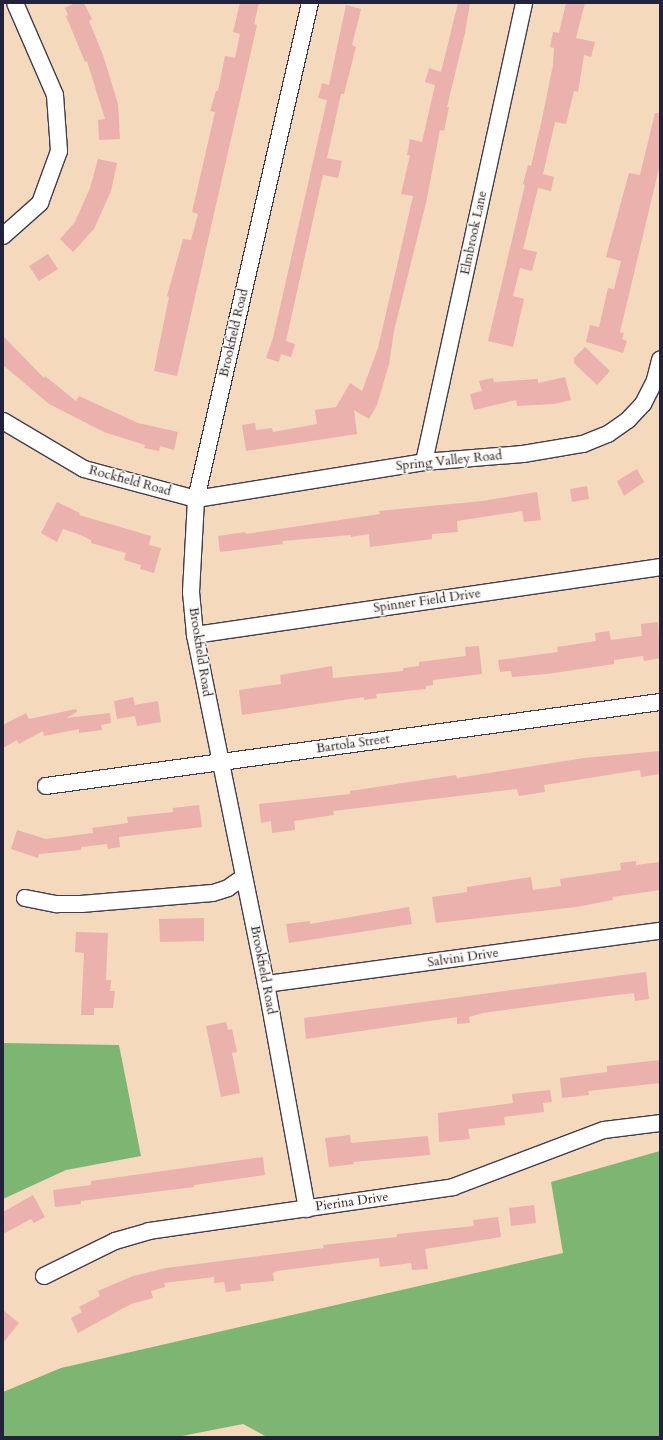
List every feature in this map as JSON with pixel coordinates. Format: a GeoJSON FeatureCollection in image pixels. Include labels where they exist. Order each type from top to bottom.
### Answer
{"type":"FeatureCollection","features":[{"type":"Feature","properties":{"kind":"street"},"geometry":{"type":"LineString","coordinates":[[3,236],[40,203],[59,151],[55,95],[15,3]]}},
{"type":"Feature","properties":{"kind":"street","name":"Brookfield Road"},"geometry":{"type":"LineString","coordinates":[[307,1209],[266,984],[195,635],[191,592],[196,498],[310,3]]}},
{"type":"Feature","properties":{"kind":"street","name":"Elmbrook Lane"},"geometry":{"type":"LineString","coordinates":[[424,462],[524,3]]}},
{"type":"Feature","properties":{"kind":"street","name":"Spring Valley Road"},"geometry":{"type":"LineString","coordinates":[[196,498],[424,462],[523,454],[584,444],[608,434],[628,420],[643,404],[655,380],[660,360]]}},
{"type":"Feature","properties":{"kind":"street","name":"Rockfield Road"},"geometry":{"type":"LineString","coordinates":[[3,421],[84,469],[196,498]]}},
{"type":"Feature","properties":{"kind":"street","name":"Spinner Field Drive"},"geometry":{"type":"LineString","coordinates":[[195,635],[660,567]]}},
{"type":"Feature","properties":{"kind":"street","name":"Bartola Street"},"geometry":{"type":"LineString","coordinates":[[46,786],[660,702]]}},
{"type":"Feature","properties":{"kind":"street"},"geometry":{"type":"LineString","coordinates":[[25,898],[57,904],[81,904],[213,893],[228,888],[244,877]]}},
{"type":"Feature","properties":{"kind":"street","name":"Salvini Drive"},"geometry":{"type":"LineString","coordinates":[[266,984],[660,931]]}},
{"type":"Feature","properties":{"kind":"street","name":"Pierina Drive"},"geometry":{"type":"LineString","coordinates":[[44,1276],[115,1241],[149,1231],[453,1187],[604,1130],[660,1123]]}},
{"type":"Feature","properties":{"kind":"green space"},"geometry":{"type":"Polygon","coordinates":[[[3,1043],[119,1045],[141,1156],[66,1170],[3,1199],[3,1043]]]}},
{"type":"Feature","properties":{"kind":"green space"},"geometry":{"type":"Polygon","coordinates":[[[660,1151],[660,1437],[267,1437],[243,1424],[177,1437],[3,1437],[3,1392],[61,1368],[563,1253],[551,1182],[660,1151]]]}},
{"type":"Feature","properties":{"kind":"building"},"geometry":{"type":"Polygon","coordinates":[[[75,3],[84,3],[92,19],[89,21],[103,55],[118,104],[120,139],[99,140],[98,120],[105,119],[87,61],[85,62],[66,16],[68,15],[65,8],[75,3]]]}},
{"type":"Feature","properties":{"kind":"building"},"geometry":{"type":"Polygon","coordinates":[[[240,3],[259,3],[254,24],[257,25],[177,376],[154,371],[169,297],[167,296],[183,239],[191,240],[198,214],[192,212],[215,112],[210,111],[216,91],[218,91],[225,56],[235,58],[240,34],[233,32],[240,3]]]}},
{"type":"Feature","properties":{"kind":"building"},"geometry":{"type":"Polygon","coordinates":[[[458,3],[470,3],[465,33],[447,107],[449,107],[444,131],[440,130],[426,203],[394,331],[389,364],[377,405],[369,419],[354,410],[357,434],[246,451],[242,425],[255,423],[256,430],[272,428],[273,432],[317,424],[315,410],[336,407],[350,383],[362,391],[378,348],[413,196],[401,194],[410,155],[407,155],[410,139],[422,142],[435,85],[425,82],[429,68],[441,72],[458,3]]]}},
{"type":"Feature","properties":{"kind":"building"},"geometry":{"type":"Polygon","coordinates":[[[566,3],[585,3],[576,38],[595,42],[591,57],[584,55],[578,92],[574,91],[566,124],[555,122],[543,174],[554,177],[551,191],[538,188],[523,249],[537,252],[532,271],[520,268],[513,296],[524,299],[513,347],[488,341],[525,185],[523,184],[528,165],[531,166],[542,119],[553,65],[554,48],[550,47],[553,32],[559,33],[566,3]]]}},
{"type":"Feature","properties":{"kind":"building"},"geometry":{"type":"Polygon","coordinates":[[[346,5],[361,9],[352,45],[356,47],[344,94],[341,94],[327,158],[342,161],[338,178],[323,175],[286,341],[295,344],[291,357],[281,354],[279,362],[266,358],[273,338],[327,100],[318,98],[322,83],[329,85],[346,5]]]}},
{"type":"Feature","properties":{"kind":"building"},"geometry":{"type":"Polygon","coordinates":[[[655,113],[660,113],[660,164],[620,332],[624,333],[622,339],[627,341],[623,353],[586,342],[590,325],[599,327],[608,288],[614,289],[621,261],[606,257],[629,173],[640,175],[655,113]]]}},
{"type":"Feature","properties":{"kind":"building"},"geometry":{"type":"Polygon","coordinates":[[[98,159],[117,163],[111,191],[94,229],[73,252],[60,239],[75,222],[90,188],[98,159]]]}},
{"type":"Feature","properties":{"kind":"building"},"geometry":{"type":"Polygon","coordinates":[[[48,254],[58,269],[39,281],[29,266],[48,254]]]}},
{"type":"Feature","properties":{"kind":"building"},"geometry":{"type":"Polygon","coordinates":[[[3,336],[44,378],[45,376],[76,401],[79,396],[138,423],[178,432],[174,450],[160,446],[159,451],[144,448],[145,445],[104,432],[49,404],[3,365],[3,336]]]}},
{"type":"Feature","properties":{"kind":"building"},"geometry":{"type":"Polygon","coordinates":[[[585,347],[610,371],[597,385],[574,363],[574,358],[585,347]]]}},
{"type":"Feature","properties":{"kind":"building"},"geometry":{"type":"Polygon","coordinates":[[[565,377],[571,400],[554,404],[517,406],[516,400],[474,410],[470,394],[482,391],[479,381],[493,378],[494,382],[538,379],[538,383],[565,377]]]}},
{"type":"Feature","properties":{"kind":"building"},"geometry":{"type":"Polygon","coordinates":[[[637,469],[644,482],[624,496],[617,481],[637,469]]]}},
{"type":"Feature","properties":{"kind":"building"},"geometry":{"type":"Polygon","coordinates":[[[587,486],[589,499],[572,502],[570,489],[587,486]]]}},
{"type":"Feature","properties":{"kind":"building"},"geometry":{"type":"Polygon","coordinates":[[[537,492],[541,520],[524,522],[522,511],[457,521],[458,532],[432,534],[432,539],[370,547],[369,534],[351,537],[351,535],[282,541],[283,544],[220,552],[218,536],[245,532],[246,534],[380,514],[379,511],[482,501],[537,492]]]}},
{"type":"Feature","properties":{"kind":"building"},"geometry":{"type":"Polygon","coordinates":[[[57,502],[80,513],[79,515],[151,536],[149,545],[161,548],[154,573],[140,569],[141,565],[124,560],[126,553],[91,543],[91,540],[78,534],[63,529],[57,542],[41,533],[57,502]]]}},
{"type":"Feature","properties":{"kind":"building"},"geometry":{"type":"Polygon","coordinates":[[[658,622],[660,658],[644,661],[643,656],[614,660],[614,664],[547,674],[512,677],[511,671],[500,672],[498,660],[558,652],[557,647],[596,641],[595,633],[609,631],[611,640],[642,636],[641,624],[658,622]]]}},
{"type":"Feature","properties":{"kind":"building"},"geometry":{"type":"Polygon","coordinates":[[[479,646],[482,674],[433,680],[433,685],[426,686],[426,689],[376,694],[377,698],[364,700],[364,697],[242,715],[239,690],[281,684],[280,675],[332,666],[333,678],[403,671],[403,668],[419,666],[419,662],[466,656],[465,647],[479,646]]]}},
{"type":"Feature","properties":{"kind":"building"},"geometry":{"type":"Polygon","coordinates":[[[133,697],[135,705],[158,701],[161,722],[137,726],[135,716],[117,719],[114,701],[133,697]]]}},
{"type":"Feature","properties":{"kind":"building"},"geometry":{"type":"Polygon","coordinates":[[[76,709],[77,712],[66,718],[110,713],[111,723],[101,725],[102,730],[79,733],[79,729],[44,736],[43,731],[19,744],[17,740],[3,748],[3,725],[26,713],[29,719],[76,709]]]}},
{"type":"Feature","properties":{"kind":"building"},"geometry":{"type":"Polygon","coordinates":[[[660,751],[660,774],[641,777],[640,770],[544,785],[545,792],[519,796],[517,789],[333,811],[334,815],[294,821],[295,830],[272,833],[271,821],[261,823],[259,804],[350,794],[350,791],[456,775],[457,778],[584,758],[660,751]]]}},
{"type":"Feature","properties":{"kind":"building"},"geometry":{"type":"Polygon","coordinates":[[[199,805],[202,827],[119,837],[120,847],[108,849],[107,844],[81,847],[81,850],[39,854],[38,858],[11,849],[17,830],[46,839],[93,833],[92,828],[128,823],[127,817],[173,812],[173,808],[199,805]]]}},
{"type":"Feature","properties":{"kind":"building"},"geometry":{"type":"Polygon","coordinates":[[[636,861],[636,865],[660,862],[660,890],[612,897],[613,900],[576,907],[436,923],[432,897],[467,892],[467,887],[531,877],[533,890],[561,886],[560,879],[621,870],[620,863],[636,861]]]}},
{"type":"Feature","properties":{"kind":"building"},"geometry":{"type":"Polygon","coordinates":[[[409,907],[412,924],[289,943],[286,924],[310,921],[310,924],[409,907]]]}},
{"type":"Feature","properties":{"kind":"building"},"geometry":{"type":"Polygon","coordinates":[[[204,918],[204,941],[160,942],[159,919],[204,918]]]}},
{"type":"Feature","properties":{"kind":"building"},"geometry":{"type":"Polygon","coordinates":[[[76,932],[108,933],[106,980],[111,980],[110,991],[115,991],[113,1008],[94,1008],[94,1015],[81,1015],[84,953],[75,952],[76,932]]]}},
{"type":"Feature","properties":{"kind":"building"},"geometry":{"type":"Polygon","coordinates":[[[646,972],[649,999],[635,1001],[634,993],[608,996],[483,1013],[469,1017],[470,1023],[457,1024],[457,1017],[306,1039],[304,1018],[646,972]]]}},
{"type":"Feature","properties":{"kind":"building"},"geometry":{"type":"Polygon","coordinates":[[[226,1022],[228,1030],[232,1029],[237,1052],[232,1053],[240,1093],[221,1097],[206,1026],[226,1022]]]}},
{"type":"Feature","properties":{"kind":"building"},"geometry":{"type":"Polygon","coordinates":[[[660,1060],[660,1083],[588,1091],[589,1095],[562,1098],[560,1078],[607,1072],[607,1066],[660,1060]]]}},
{"type":"Feature","properties":{"kind":"building"},"geometry":{"type":"Polygon","coordinates":[[[550,1090],[552,1102],[543,1103],[544,1112],[504,1117],[505,1125],[468,1129],[470,1139],[439,1142],[438,1113],[513,1103],[512,1094],[550,1090]]]}},
{"type":"Feature","properties":{"kind":"building"},"geometry":{"type":"Polygon","coordinates":[[[350,1135],[351,1143],[428,1136],[430,1155],[353,1162],[354,1164],[329,1167],[325,1138],[350,1135]]]}},
{"type":"Feature","properties":{"kind":"building"},"geometry":{"type":"Polygon","coordinates":[[[263,1157],[265,1175],[194,1185],[194,1187],[81,1201],[81,1204],[55,1207],[53,1190],[91,1185],[91,1181],[263,1157]]]}},
{"type":"Feature","properties":{"kind":"building"},"geometry":{"type":"Polygon","coordinates":[[[33,1195],[45,1217],[34,1223],[31,1219],[3,1234],[3,1212],[33,1195]]]}},
{"type":"Feature","properties":{"kind":"building"},"geometry":{"type":"Polygon","coordinates":[[[534,1205],[536,1223],[511,1226],[509,1208],[534,1205]]]}},
{"type":"Feature","properties":{"kind":"building"},"geometry":{"type":"Polygon","coordinates":[[[498,1217],[501,1237],[425,1249],[428,1269],[412,1270],[411,1263],[380,1267],[379,1258],[277,1271],[273,1273],[274,1281],[240,1284],[241,1290],[226,1292],[224,1282],[214,1283],[214,1277],[164,1283],[165,1287],[151,1291],[153,1298],[131,1304],[78,1333],[71,1318],[82,1312],[79,1307],[100,1296],[98,1291],[133,1276],[166,1268],[324,1248],[323,1245],[397,1237],[397,1234],[474,1226],[473,1220],[498,1217]]]}},
{"type":"Feature","properties":{"kind":"building"},"geometry":{"type":"Polygon","coordinates":[[[3,1310],[19,1323],[3,1343],[3,1310]]]}}]}
